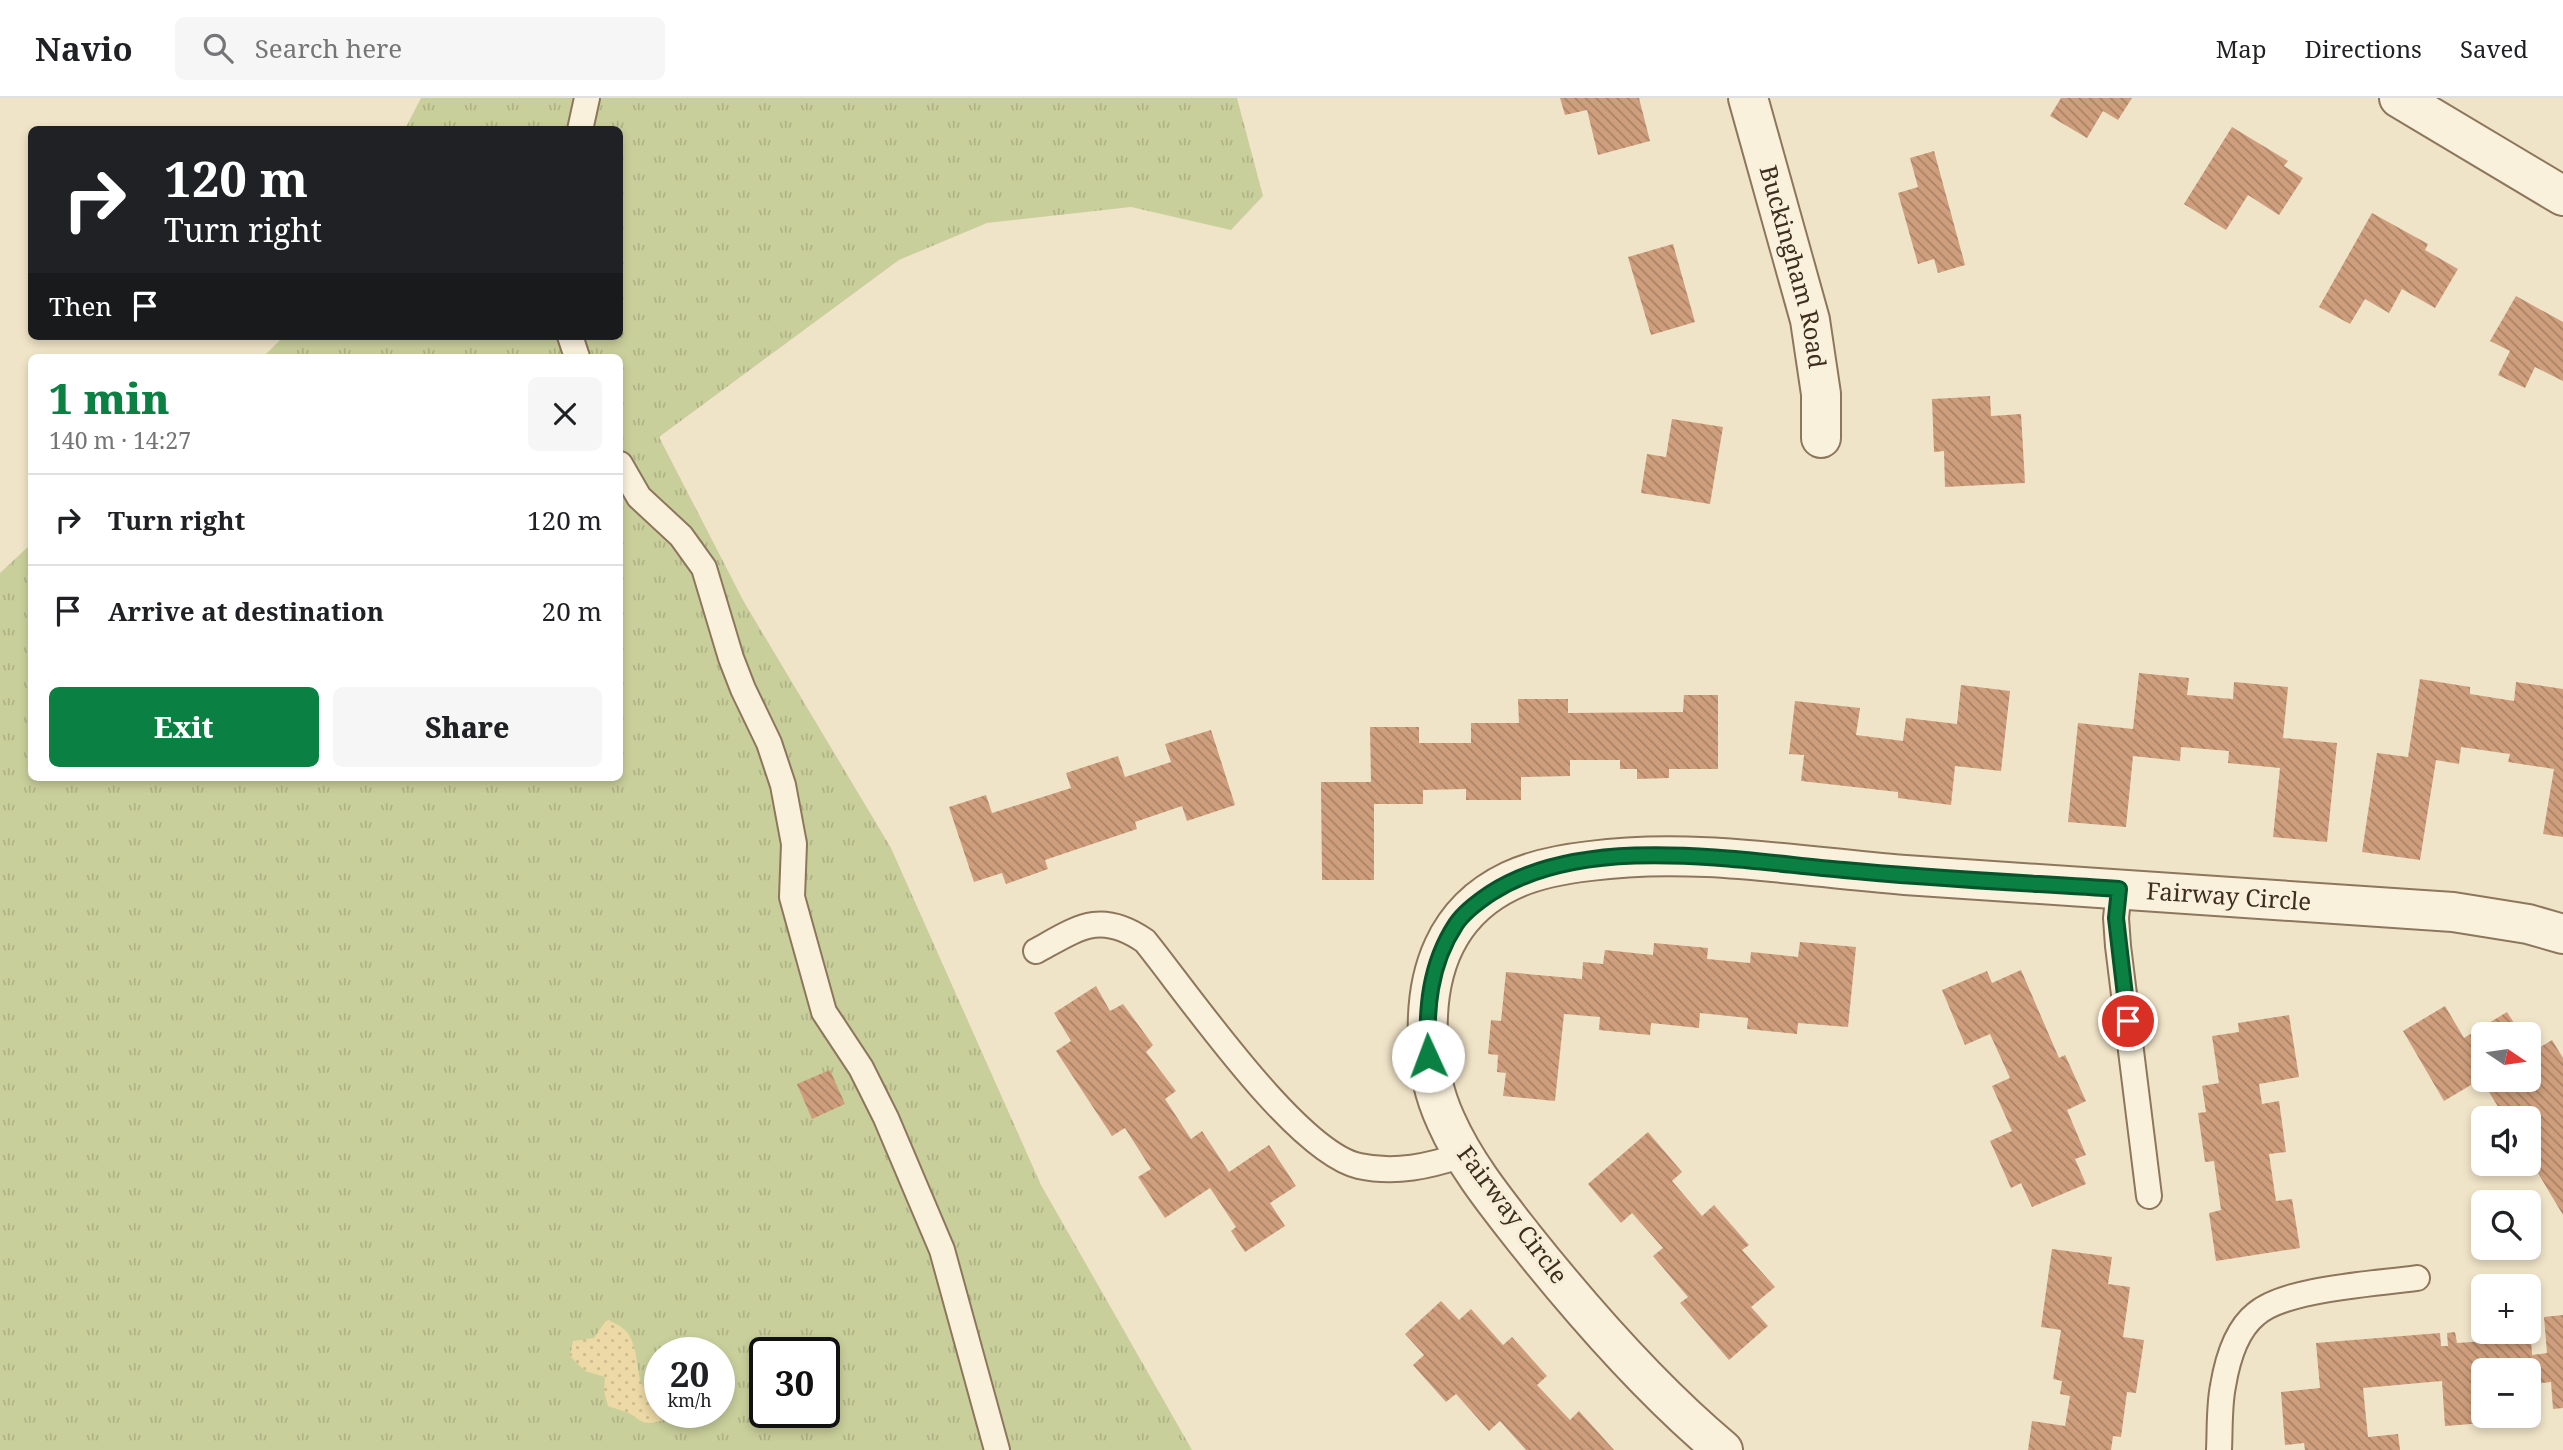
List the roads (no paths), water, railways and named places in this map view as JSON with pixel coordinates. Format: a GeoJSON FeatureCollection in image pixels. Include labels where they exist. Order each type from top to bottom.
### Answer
{"type":"FeatureCollection","features":[{"type":"Feature","properties":{"kind":"street","name":"Buckingham Road"},"geometry":{"type":"LineString","coordinates":[[1748,98],[1810,320],[1821,394],[1821,438]]}},
{"type":"Feature","properties":{"kind":"street"},"geometry":{"type":"LineString","coordinates":[[2399,98],[2563,195]]}},
{"type":"Feature","properties":{"kind":"street","name":"Fairway Circle"},"geometry":{"type":"LineString","coordinates":[[1723,1450],[1685,1418],[1583,1308],[1503,1211],[1464,1155],[1433,1088],[1428,1056],[1427,1021],[1430,986],[1441,951],[1457,922],[1480,900],[1509,881],[1539,870],[1618,857],[1709,857],[1846,871],[2453,912],[2528,924],[2563,934]]}},
{"type":"Feature","properties":{"kind":"lane"},"geometry":{"type":"LineString","coordinates":[[581,126],[587,98]]}},
{"type":"Feature","properties":{"kind":"lane"},"geometry":{"type":"LineString","coordinates":[[623,469],[639,497],[681,536],[704,568],[731,658],[769,743],[783,785],[794,844],[792,897],[824,1012],[861,1068],[880,1106],[942,1250],[998,1450]]}},
{"type":"Feature","properties":{"kind":"lane"},"geometry":{"type":"LineString","coordinates":[[2119,889],[2116,918],[2149,1196]]}},
{"type":"Feature","properties":{"kind":"lane"},"geometry":{"type":"LineString","coordinates":[[1036,951],[1082,926],[1102,924],[1128,929],[1145,941],[1261,1088],[1328,1151],[1356,1165],[1390,1170],[1427,1166],[1464,1155]]}},
{"type":"Feature","properties":{"kind":"lane"},"geometry":{"type":"LineString","coordinates":[[2219,1450],[2222,1388],[2229,1361],[2241,1333],[2255,1314],[2275,1302],[2300,1295],[2417,1278]]}}]}
